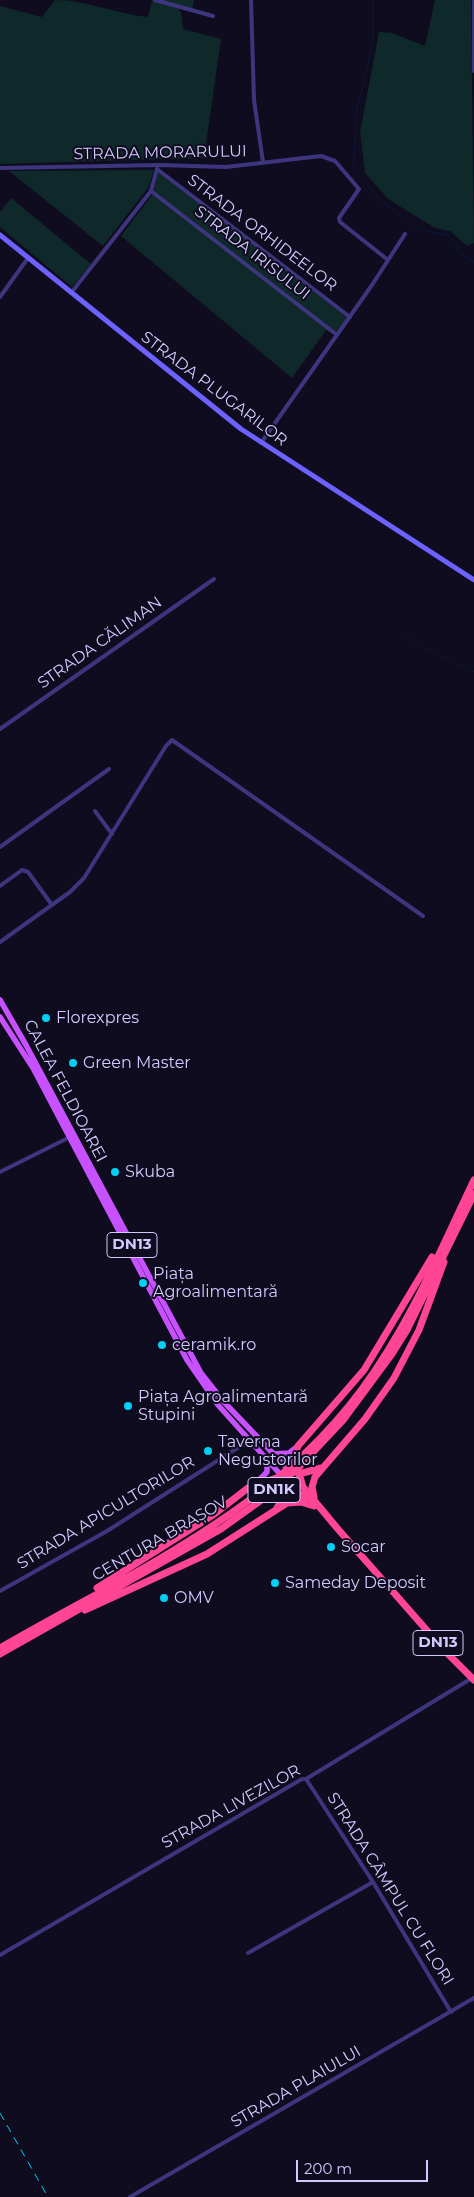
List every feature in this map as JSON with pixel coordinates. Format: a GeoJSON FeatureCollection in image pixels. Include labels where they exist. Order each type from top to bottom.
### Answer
{"type":"FeatureCollection","features":[{"type":"Feature","properties":{"kind":"highway","name":"CENTURA BRAȘOV"},"geometry":{"type":"LineString","coordinates":[[0,1654],[190,1544],[221,1529],[262,1499],[298,1468],[378,1376],[407,1330],[474,1180]]}},
{"type":"Feature","properties":{"kind":"highway","name":"CENTURA BRAȘOV"},"geometry":{"type":"LineString","coordinates":[[460,1215],[474,1194]]}},
{"type":"Feature","properties":{"kind":"highway"},"geometry":{"type":"LineString","coordinates":[[72,1611],[104,1583],[213,1515],[248,1488],[279,1475],[289,1468],[298,1446],[364,1370],[460,1215]]}},
{"type":"Feature","properties":{"kind":"highway"},"geometry":{"type":"LineString","coordinates":[[275,1510],[295,1502],[316,1505],[312,1487],[315,1477],[365,1420],[406,1357],[460,1215]]}},
{"type":"Feature","properties":{"kind":"highway","name":"DN13"},"geometry":{"type":"LineString","coordinates":[[289,1468],[300,1477],[316,1505],[473,1679]]}},
{"type":"Feature","properties":{"kind":"highway"},"geometry":{"type":"LineString","coordinates":[[275,1510],[300,1477],[322,1468]]}},
{"type":"Feature","properties":{"kind":"highway","name":"DN13"},"geometry":{"type":"LineString","coordinates":[[279,1475],[281,1487],[291,1490],[316,1505]]}},
{"type":"Feature","properties":{"kind":"highway","name":"DN1K"},"geometry":{"type":"LineString","coordinates":[[72,1611],[94,1608],[221,1546],[275,1510]]}},
{"type":"Feature","properties":{"kind":"highway","name":"CENTURA BRAȘOV"},"geometry":{"type":"LineString","coordinates":[[0,1648],[72,1611]]}},
{"type":"Feature","properties":{"kind":"main road","name":"CALEA FELDIOAREI"},"geometry":{"type":"LineString","coordinates":[[0,1000],[196,1365],[223,1401],[272,1454],[289,1468]]}},
{"type":"Feature","properties":{"kind":"main road","name":"CALEA FELDIOAREI"},"geometry":{"type":"LineString","coordinates":[[0,1017],[22,1049],[70,1137],[187,1360],[218,1405],[279,1475]]}},
{"type":"Feature","properties":{"kind":"main road"},"geometry":{"type":"LineString","coordinates":[[272,1454],[281,1455],[289,1453],[298,1446]]}},
{"type":"Feature","properties":{"kind":"main road"},"geometry":{"type":"LineString","coordinates":[[248,1488],[264,1476],[268,1468],[267,1459]]}},
{"type":"Feature","properties":{"kind":"street"},"geometry":{"type":"LineString","coordinates":[[155,0],[213,16]]}},
{"type":"Feature","properties":{"kind":"street"},"geometry":{"type":"LineString","coordinates":[[251,0],[254,100],[263,162]]}},
{"type":"Feature","properties":{"kind":"street"},"geometry":{"type":"LineString","coordinates":[[474,0],[474,71]]}},
{"type":"Feature","properties":{"kind":"street","name":"STRADA MORARULUI"},"geometry":{"type":"LineString","coordinates":[[0,168],[226,167],[321,156],[336,161],[358,187],[358,191],[340,218],[342,224],[388,260]]}},
{"type":"Feature","properties":{"kind":"street"},"geometry":{"type":"LineString","coordinates":[[71,293],[151,190],[158,167]]}},
{"type":"Feature","properties":{"kind":"street","name":"STRADA ORHIDEELOR"},"geometry":{"type":"LineString","coordinates":[[158,167],[350,317]]}},
{"type":"Feature","properties":{"kind":"street","name":"STRADA IRISULUI"},"geometry":{"type":"LineString","coordinates":[[151,190],[337,335]]}},
{"type":"Feature","properties":{"kind":"street"},"geometry":{"type":"LineString","coordinates":[[261,443],[350,317],[405,234]]}},
{"type":"Feature","properties":{"kind":"street","name":"STRADA PLUGARILOR"},"geometry":{"type":"LineString","coordinates":[[0,235],[194,393],[261,443],[474,580]]}},
{"type":"Feature","properties":{"kind":"street"},"geometry":{"type":"LineString","coordinates":[[0,297],[28,258]]}},
{"type":"Feature","properties":{"kind":"street","name":"STRADA CĂLIMAN"},"geometry":{"type":"LineString","coordinates":[[0,728],[214,579]]}},
{"type":"Feature","properties":{"kind":"street"},"geometry":{"type":"LineString","coordinates":[[0,942],[52,905],[84,878],[166,746],[172,740],[423,916]]}},
{"type":"Feature","properties":{"kind":"street"},"geometry":{"type":"LineString","coordinates":[[0,847],[109,769]]}},
{"type":"Feature","properties":{"kind":"street"},"geometry":{"type":"LineString","coordinates":[[95,811],[112,834]]}},
{"type":"Feature","properties":{"kind":"street"},"geometry":{"type":"LineString","coordinates":[[0,886],[22,870],[28,872],[52,905]]}},
{"type":"Feature","properties":{"kind":"street"},"geometry":{"type":"LineString","coordinates":[[0,1172],[70,1137]]}},
{"type":"Feature","properties":{"kind":"street","name":"STRADA APICULTORILOR"},"geometry":{"type":"LineString","coordinates":[[0,1591],[115,1526],[250,1440]]}},
{"type":"Feature","properties":{"kind":"street","name":"STRADA LIVEZILOR"},"geometry":{"type":"LineString","coordinates":[[0,1955],[286,1788],[302,1779],[306,1779],[473,1679]]}},
{"type":"Feature","properties":{"kind":"street","name":"STRADA CÂMPUL CU FLORI"},"geometry":{"type":"LineString","coordinates":[[306,1779],[373,1882],[451,2012]]}},
{"type":"Feature","properties":{"kind":"street"},"geometry":{"type":"LineString","coordinates":[[248,1953],[373,1882]]}},
{"type":"Feature","properties":{"kind":"street","name":"STRADA PLAIULUI"},"geometry":{"type":"LineString","coordinates":[[130,2197],[474,1998]]}},
{"type":"Feature","properties":{"kind":"green space"},"geometry":{"type":"Polygon","coordinates":[[[55,0],[78,2],[148,17],[152,0],[194,0],[192,10],[177,7],[181,12],[183,29],[221,39],[204,158],[0,164],[0,6],[42,17],[55,0]]]}},
{"type":"Feature","properties":{"kind":"green space"},"geometry":{"type":"Polygon","coordinates":[[[435,0],[471,0],[474,243],[467,246],[450,231],[435,228],[388,199],[365,173],[360,132],[379,32],[392,33],[425,46],[435,0]]]}},
{"type":"Feature","properties":{"kind":"green space"},"geometry":{"type":"Polygon","coordinates":[[[154,170],[148,188],[103,246],[9,171],[154,170]]]}},
{"type":"Feature","properties":{"kind":"green space"},"geometry":{"type":"Polygon","coordinates":[[[158,172],[347,317],[336,332],[326,330],[292,378],[121,236],[153,194],[158,172]]]}},
{"type":"Feature","properties":{"kind":"green space"},"geometry":{"type":"Polygon","coordinates":[[[11,198],[91,264],[72,287],[0,227],[0,212],[11,198]]]}},
{"type":"Feature","properties":{"kind":"waterway"},"geometry":{"type":"LineString","coordinates":[[373,0],[373,43],[356,113],[354,164],[359,176],[381,201],[420,230],[448,235],[458,245],[459,253],[474,262]]}},
{"type":"Feature","properties":{"kind":"waterway"},"geometry":{"type":"LineString","coordinates":[[404,630],[414,642],[474,672]]}},
{"type":"Feature","properties":{"kind":"railway"},"geometry":{"type":"LineString","coordinates":[[0,2113],[48,2197]]}},
{"type":"Feature","properties":{"kind":"place","name":"Florexpres"},"geometry":{"type":"Point","coordinates":[46,1018]}},
{"type":"Feature","properties":{"kind":"place","name":"Green Master"},"geometry":{"type":"Point","coordinates":[73,1063]}},
{"type":"Feature","properties":{"kind":"place","name":"Skuba"},"geometry":{"type":"Point","coordinates":[115,1172]}},
{"type":"Feature","properties":{"kind":"place","name":"Piața Agroalimentară"},"geometry":{"type":"Point","coordinates":[143,1283]}},
{"type":"Feature","properties":{"kind":"place","name":"ceramik.ro"},"geometry":{"type":"Point","coordinates":[162,1345]}},
{"type":"Feature","properties":{"kind":"place","name":"Piața Agroalimentară Stupini"},"geometry":{"type":"Point","coordinates":[128,1406]}},
{"type":"Feature","properties":{"kind":"place","name":"Taverna Negustorilor"},"geometry":{"type":"Point","coordinates":[208,1451]}},
{"type":"Feature","properties":{"kind":"place","name":"Socar"},"geometry":{"type":"Point","coordinates":[331,1547]}},
{"type":"Feature","properties":{"kind":"place","name":"Sameday Deposit"},"geometry":{"type":"Point","coordinates":[275,1583]}},
{"type":"Feature","properties":{"kind":"place","name":"OMV"},"geometry":{"type":"Point","coordinates":[164,1598]}}]}
